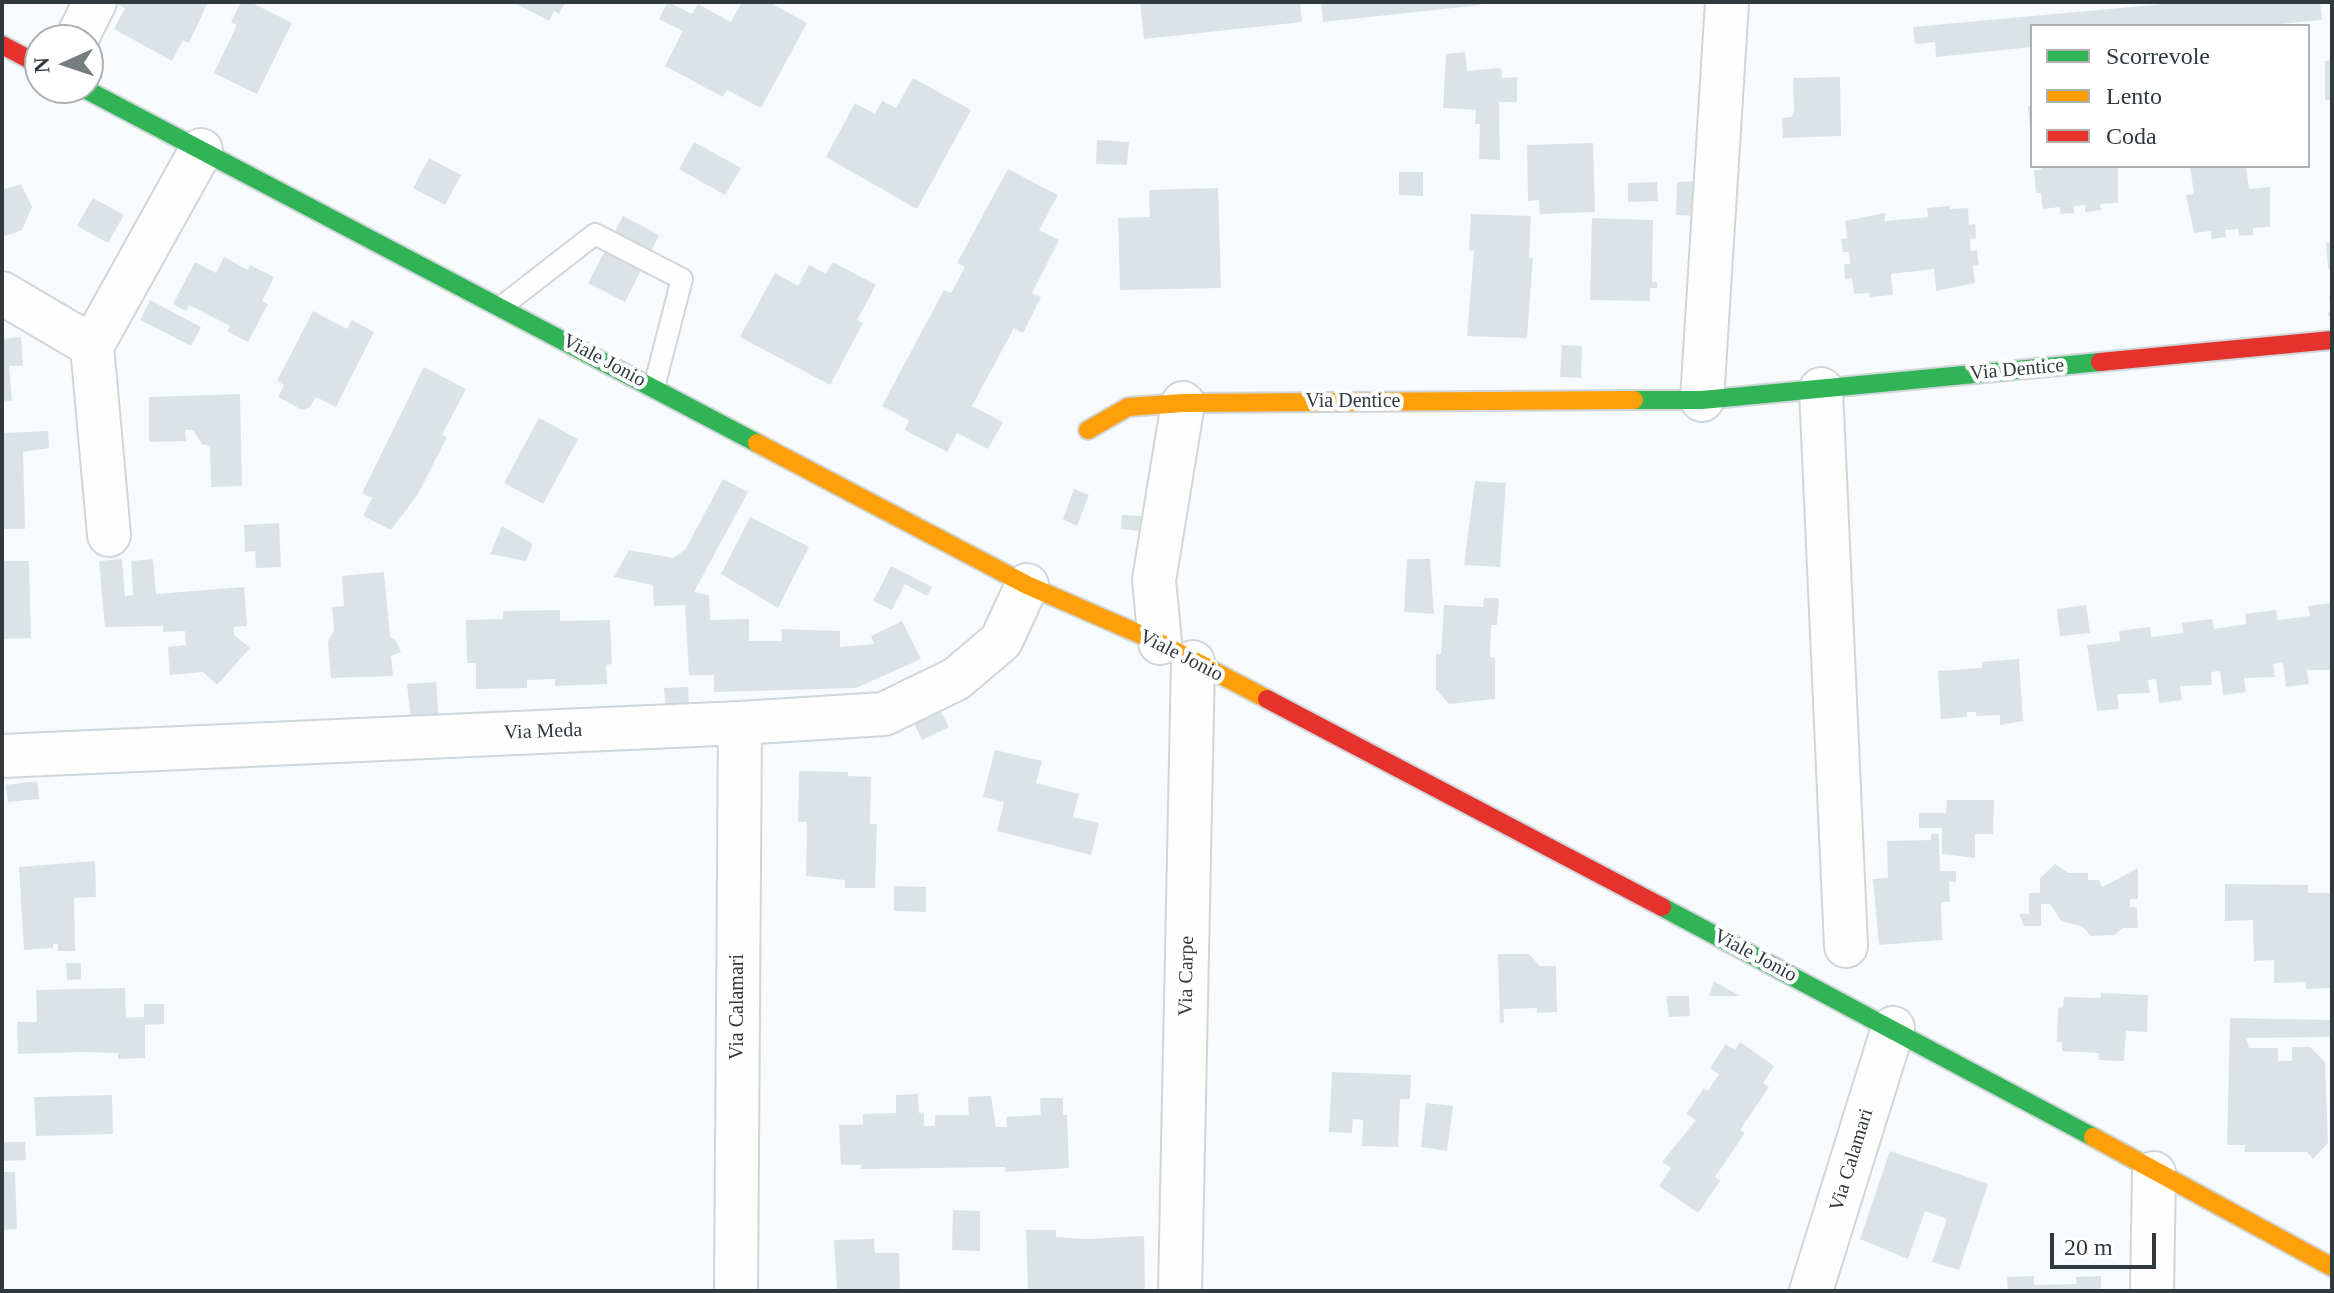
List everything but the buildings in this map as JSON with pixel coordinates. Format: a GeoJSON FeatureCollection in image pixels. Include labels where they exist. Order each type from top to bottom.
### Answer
{"type":"FeatureCollection","features":[{"type":"Feature","properties":{"kind":"street"},"geometry":{"type":"LineString","coordinates":[[84,24],[95,2]]}},
{"type":"Feature","properties":{"kind":"street"},"geometry":{"type":"LineString","coordinates":[[1702,400],[1727,2]]}},
{"type":"Feature","properties":{"kind":"street"},"geometry":{"type":"LineString","coordinates":[[2,45],[24,57]]}},
{"type":"Feature","properties":{"kind":"street","name":"Viale Jonio"},"geometry":{"type":"LineString","coordinates":[[104,99],[1027,585],[1177,652],[1893,1028],[2154,1173],[2332,1267]]}},
{"type":"Feature","properties":{"kind":"street"},"geometry":{"type":"LineString","coordinates":[[109,535],[92,346],[201,150]]}},
{"type":"Feature","properties":{"kind":"street"},"geometry":{"type":"LineString","coordinates":[[2,293],[92,346]]}},
{"type":"Feature","properties":{"kind":"street","name":"Via Dentice"},"geometry":{"type":"LineString","coordinates":[[1088,430],[1128,407],[1183,403],[1702,400],[2332,340]]}},
{"type":"Feature","properties":{"kind":"street"},"geometry":{"type":"LineString","coordinates":[[1821,389],[1846,946]]}},
{"type":"Feature","properties":{"kind":"street"},"geometry":{"type":"LineString","coordinates":[[1177,652],[1154,580],[1183,403]]}},
{"type":"Feature","properties":{"kind":"street"},"geometry":{"type":"LineString","coordinates":[[1093,614],[1154,580]]}},
{"type":"Feature","properties":{"kind":"street","name":"Via Meda"},"geometry":{"type":"LineString","coordinates":[[2,756],[884,714],[956,679],[1001,641],[1027,585]]}},
{"type":"Feature","properties":{"kind":"street","name":"Via Carpe"},"geometry":{"type":"LineString","coordinates":[[1177,652],[1180,1291]]}},
{"type":"Feature","properties":{"kind":"street","name":"Via Calamari"},"geometry":{"type":"LineString","coordinates":[[736,1291],[740,723]]}},
{"type":"Feature","properties":{"kind":"street","name":"Via Calamari"},"geometry":{"type":"LineString","coordinates":[[1811,1291],[1893,1028]]}},
{"type":"Feature","properties":{"kind":"street"},"geometry":{"type":"LineString","coordinates":[[2152,1291],[2154,1173]]}},
{"type":"Feature","properties":{"kind":"lane"},"geometry":{"type":"LineString","coordinates":[[501,307],[595,234],[682,279],[654,387]]}},
{"type":"Feature","properties":{"kind":"traffic: fast"},"geometry":{"type":"LineString","coordinates":[[104,99],[757,443]]}},
{"type":"Feature","properties":{"kind":"traffic: fast"},"geometry":{"type":"LineString","coordinates":[[1634,400],[1702,400],[2100,362]]}},
{"type":"Feature","properties":{"kind":"traffic: fast"},"geometry":{"type":"LineString","coordinates":[[1662,907],[2093,1137]]}},
{"type":"Feature","properties":{"kind":"traffic: slow"},"geometry":{"type":"LineString","coordinates":[[1088,430],[1128,407],[1183,403],[1634,400]]}},
{"type":"Feature","properties":{"kind":"traffic: slow"},"geometry":{"type":"LineString","coordinates":[[757,443],[1027,585],[1160,643],[1267,699]]}},
{"type":"Feature","properties":{"kind":"traffic: slow"},"geometry":{"type":"LineString","coordinates":[[2093,1137],[2332,1267]]}},
{"type":"Feature","properties":{"kind":"traffic: jam"},"geometry":{"type":"LineString","coordinates":[[2,45],[24,57]]}},
{"type":"Feature","properties":{"kind":"traffic: jam"},"geometry":{"type":"LineString","coordinates":[[2100,362],[2332,340]]}},
{"type":"Feature","properties":{"kind":"traffic: jam"},"geometry":{"type":"LineString","coordinates":[[1267,699],[1662,907]]}}]}
